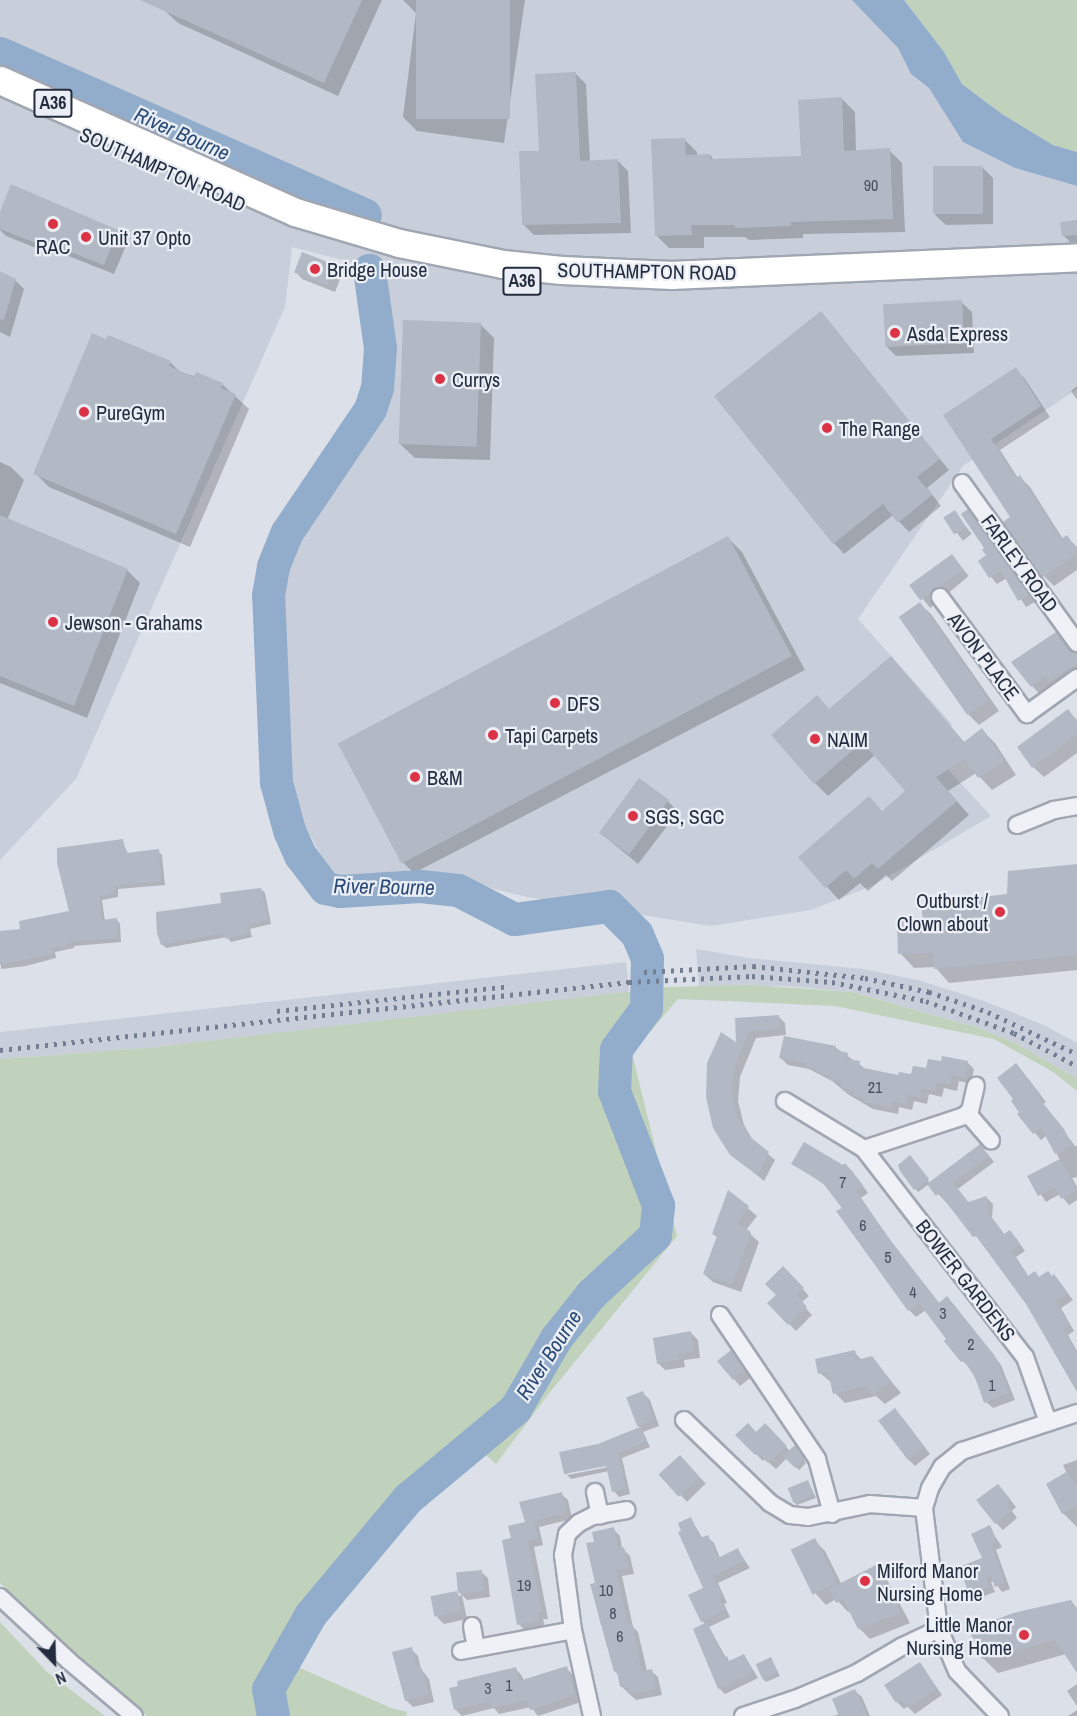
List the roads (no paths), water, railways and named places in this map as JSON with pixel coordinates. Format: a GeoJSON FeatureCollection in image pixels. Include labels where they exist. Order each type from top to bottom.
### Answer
{"type":"FeatureCollection","features":[{"type":"Feature","properties":{"kind":"highway","name":"SOUTHAMPTON ROAD"},"geometry":{"type":"LineString","coordinates":[[0,80],[295,212],[399,243],[503,264],[562,270],[672,275],[1077,256]]}},
{"type":"Feature","properties":{"kind":"highway","name":"SOUTHAMPTON ROAD"},"geometry":{"type":"LineString","coordinates":[[0,96],[151,165],[316,236],[408,261],[472,275],[596,288],[713,290],[1077,271]]}},
{"type":"Feature","properties":{"kind":"street","name":"FARLEY ROAD"},"geometry":{"type":"LineString","coordinates":[[962,483],[1077,643]]}},
{"type":"Feature","properties":{"kind":"street","name":"AVON PLACE"},"geometry":{"type":"LineString","coordinates":[[940,597],[1027,714],[1077,678]]}},
{"type":"Feature","properties":{"kind":"street"},"geometry":{"type":"LineString","coordinates":[[1017,825],[1054,810],[1077,806]]}},
{"type":"Feature","properties":{"kind":"street"},"geometry":{"type":"LineString","coordinates":[[968,1114],[976,1086]]}},
{"type":"Feature","properties":{"kind":"street","name":"BOWER GARDENS"},"geometry":{"type":"LineString","coordinates":[[785,1101],[864,1149],[1025,1357],[1048,1422]]}},
{"type":"Feature","properties":{"kind":"street"},"geometry":{"type":"LineString","coordinates":[[968,1114],[991,1140]]}},
{"type":"Feature","properties":{"kind":"street"},"geometry":{"type":"LineString","coordinates":[[864,1149],[968,1114]]}},
{"type":"Feature","properties":{"kind":"street"},"geometry":{"type":"LineString","coordinates":[[720,1315],[817,1459],[832,1514]]}},
{"type":"Feature","properties":{"kind":"street"},"geometry":{"type":"LineString","coordinates":[[1000,1716],[957,1671],[939,1629],[924,1508],[930,1488],[942,1467],[962,1451],[1077,1413]]}},
{"type":"Feature","properties":{"kind":"street"},"geometry":{"type":"LineString","coordinates":[[684,1420],[770,1503],[790,1515],[808,1517],[832,1514],[870,1504],[924,1508]]}},
{"type":"Feature","properties":{"kind":"street"},"geometry":{"type":"LineString","coordinates":[[595,1492],[600,1515]]}},
{"type":"Feature","properties":{"kind":"street"},"geometry":{"type":"LineString","coordinates":[[592,1716],[573,1630],[563,1555],[567,1534],[579,1523],[600,1515],[627,1510]]}},
{"type":"Feature","properties":{"kind":"street"},"geometry":{"type":"LineString","coordinates":[[0,1598],[134,1716]]}},
{"type":"Feature","properties":{"kind":"street"},"geometry":{"type":"LineString","coordinates":[[472,1626],[469,1649],[573,1630]]}},
{"type":"Feature","properties":{"kind":"street"},"geometry":{"type":"LineString","coordinates":[[743,1716],[795,1699],[857,1673],[901,1647],[939,1629]]}},
{"type":"Feature","properties":{"kind":"water"},"geometry":{"type":"Polygon","coordinates":[[[852,0],[904,0],[944,52],[962,84],[1002,114],[1053,145],[1077,152],[1077,186],[1015,168],[963,142],[929,88],[911,74],[898,48],[852,0]]]}},
{"type":"Feature","properties":{"kind":"waterway","name":"River Bourne"},"geometry":{"type":"LineString","coordinates":[[0,53],[365,215]]}},
{"type":"Feature","properties":{"kind":"waterway","name":"River Bourne"},"geometry":{"type":"LineString","coordinates":[[273,1716],[268,1689],[310,1615],[408,1498],[515,1409],[556,1338],[591,1294],[655,1235],[658,1205],[614,1091],[616,1049],[646,1008],[647,958],[637,934],[609,906],[514,919],[458,890],[420,886],[340,891],[325,888],[300,855],[289,830],[276,782],[268,595],[273,566],[287,532],[370,409],[377,388],[380,348],[369,270]]}},
{"type":"Feature","properties":{"kind":"railway"},"geometry":{"type":"LineString","coordinates":[[644,972],[753,966],[865,978],[929,992],[988,1012],[1077,1054]]}},
{"type":"Feature","properties":{"kind":"railway"},"geometry":{"type":"LineString","coordinates":[[0,1050],[629,982],[752,976],[832,982],[926,1001],[1014,1033],[1077,1066]]}},
{"type":"Feature","properties":{"kind":"railway"},"geometry":{"type":"LineString","coordinates":[[277,1011],[510,986]]}},
{"type":"Feature","properties":{"kind":"place","name":"RAC"},"geometry":{"type":"Point","coordinates":[53,224]}},
{"type":"Feature","properties":{"kind":"place","name":"Unit 37 Opto"},"geometry":{"type":"Point","coordinates":[86,237]}},
{"type":"Feature","properties":{"kind":"place","name":"Bridge House"},"geometry":{"type":"Point","coordinates":[315,269]}},
{"type":"Feature","properties":{"kind":"place","name":"Asda Express"},"geometry":{"type":"Point","coordinates":[895,333]}},
{"type":"Feature","properties":{"kind":"place","name":"Currys"},"geometry":{"type":"Point","coordinates":[440,379]}},
{"type":"Feature","properties":{"kind":"place","name":"PureGym"},"geometry":{"type":"Point","coordinates":[84,412]}},
{"type":"Feature","properties":{"kind":"place","name":"The Range"},"geometry":{"type":"Point","coordinates":[827,428]}},
{"type":"Feature","properties":{"kind":"place","name":"Jewson - Grahams"},"geometry":{"type":"Point","coordinates":[53,622]}},
{"type":"Feature","properties":{"kind":"place","name":"DFS"},"geometry":{"type":"Point","coordinates":[555,703]}},
{"type":"Feature","properties":{"kind":"place","name":"Tapi Carpets"},"geometry":{"type":"Point","coordinates":[493,735]}},
{"type":"Feature","properties":{"kind":"place","name":"NAIM"},"geometry":{"type":"Point","coordinates":[815,739]}},
{"type":"Feature","properties":{"kind":"place","name":"B&M"},"geometry":{"type":"Point","coordinates":[415,777]}},
{"type":"Feature","properties":{"kind":"place","name":"SGS, SGC"},"geometry":{"type":"Point","coordinates":[633,816]}},
{"type":"Feature","properties":{"kind":"place","name":"Outburst / Clown about"},"geometry":{"type":"Point","coordinates":[1000,912]}},
{"type":"Feature","properties":{"kind":"place","name":"Milford Manor Nursing Home"},"geometry":{"type":"Point","coordinates":[865,1581]}},
{"type":"Feature","properties":{"kind":"place","name":"Little Manor Nursing Home"},"geometry":{"type":"Point","coordinates":[1024,1635]}}]}
